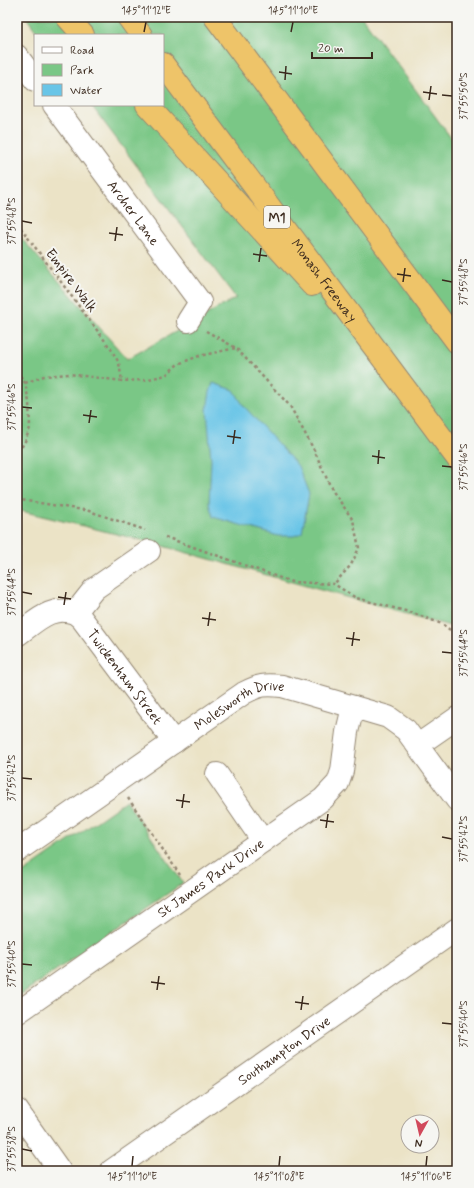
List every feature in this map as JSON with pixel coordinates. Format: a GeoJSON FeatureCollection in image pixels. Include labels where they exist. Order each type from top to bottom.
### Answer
{"type":"FeatureCollection","features":[{"type":"Feature","properties":{"kind":"highway"},"geometry":{"type":"LineString","coordinates":[[67,17],[83,34]]}},
{"type":"Feature","properties":{"kind":"highway"},"geometry":{"type":"LineString","coordinates":[[128,17],[140,34]]}},
{"type":"Feature","properties":{"kind":"highway"},"geometry":{"type":"LineString","coordinates":[[215,17],[457,342]]}},
{"type":"Feature","properties":{"kind":"highway","name":"Monash Freeway"},"geometry":{"type":"LineString","coordinates":[[164,65],[457,458]]}},
{"type":"Feature","properties":{"kind":"highway"},"geometry":{"type":"LineString","coordinates":[[148,106],[391,369]]}},
{"type":"Feature","properties":{"kind":"street"},"geometry":{"type":"LineString","coordinates":[[17,56],[34,79]]}},
{"type":"Feature","properties":{"kind":"street","name":"Archer Lane"},"geometry":{"type":"LineString","coordinates":[[55,106],[200,302],[188,321]]}},
{"type":"Feature","properties":{"kind":"street"},"geometry":{"type":"LineString","coordinates":[[17,635],[48,614],[58,610],[75,613],[94,589],[153,539]]}},
{"type":"Feature","properties":{"kind":"street","name":"Twickenham Street"},"geometry":{"type":"LineString","coordinates":[[75,613],[82,619],[174,742]]}},
{"type":"Feature","properties":{"kind":"street","name":"Molesworth Drive"},"geometry":{"type":"LineString","coordinates":[[17,851],[244,693],[255,687],[268,685],[282,686],[388,717],[406,730],[457,800]]}},
{"type":"Feature","properties":{"kind":"street","name":"St James Park Drive"},"geometry":{"type":"LineString","coordinates":[[17,1014],[323,799],[338,783],[342,771],[347,732],[353,707]]}},
{"type":"Feature","properties":{"kind":"street"},"geometry":{"type":"LineString","coordinates":[[418,745],[457,718]]}},
{"type":"Feature","properties":{"kind":"street"},"geometry":{"type":"LineString","coordinates":[[216,774],[263,841]]}},
{"type":"Feature","properties":{"kind":"street","name":"Southampton Drive"},"geometry":{"type":"LineString","coordinates":[[111,1171],[457,929]]}},
{"type":"Feature","properties":{"kind":"street"},"geometry":{"type":"LineString","coordinates":[[17,1110],[55,1164],[77,1171]]}},
{"type":"Feature","properties":{"kind":"path","name":"Empire Walk"},"geometry":{"type":"LineString","coordinates":[[17,223],[111,349],[119,362],[122,381]]}},
{"type":"Feature","properties":{"kind":"path"},"geometry":{"type":"LineString","coordinates":[[188,321],[236,348],[290,406],[314,450],[332,490],[353,520],[359,548],[351,566],[334,584]]}},
{"type":"Feature","properties":{"kind":"path"},"geometry":{"type":"LineString","coordinates":[[25,383],[44,376],[69,374],[122,381],[145,380],[166,375],[178,364],[199,356],[236,348]]}},
{"type":"Feature","properties":{"kind":"path"},"geometry":{"type":"LineString","coordinates":[[17,371],[25,383],[29,402],[30,428],[24,444],[17,451]]}},
{"type":"Feature","properties":{"kind":"path"},"geometry":{"type":"LineString","coordinates":[[17,498],[21,500],[89,511],[153,539],[292,582],[334,584],[356,598],[413,613],[442,624],[457,635]]}},
{"type":"Feature","properties":{"kind":"path"},"geometry":{"type":"LineString","coordinates":[[117,780],[191,892]]}},
{"type":"Feature","properties":{"kind":"green space"},"geometry":{"type":"Polygon","coordinates":[[[26,17],[362,17],[457,146],[457,628],[141,540],[17,510],[17,233],[127,359],[236,298],[92,106],[164,106],[164,34],[38,34],[26,17]]]}},
{"type":"Feature","properties":{"kind":"green space"},"geometry":{"type":"Polygon","coordinates":[[[126,801],[183,883],[17,997],[17,877],[126,801]]]}},
{"type":"Feature","properties":{"kind":"water"},"geometry":{"type":"Polygon","coordinates":[[[213,383],[234,390],[243,405],[298,466],[309,494],[302,533],[294,536],[278,536],[213,517],[209,504],[211,460],[207,409],[213,383]]]}}]}
